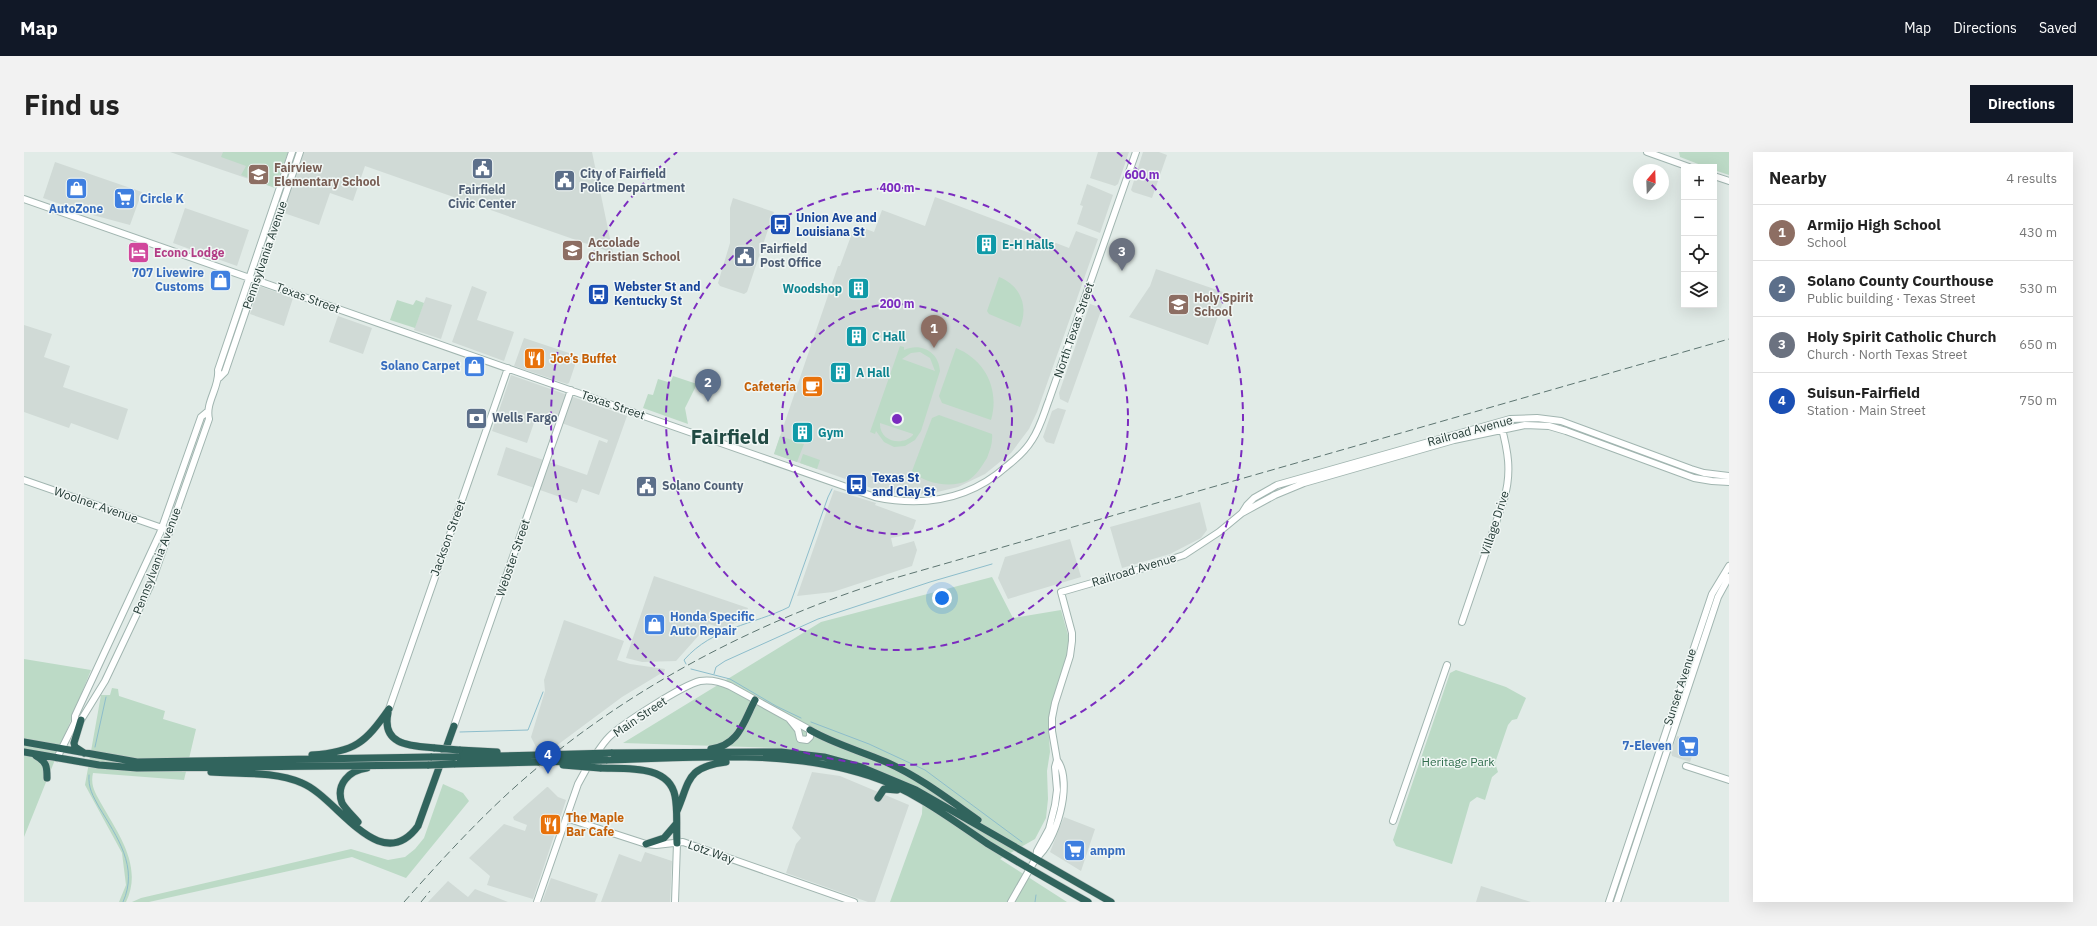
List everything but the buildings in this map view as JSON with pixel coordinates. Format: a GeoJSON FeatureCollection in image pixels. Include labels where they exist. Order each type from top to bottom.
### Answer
{"type":"FeatureCollection","features":[{"type":"Feature","properties":{"kind":"highway"},"geometry":{"type":"LineString","coordinates":[[685,752],[717,748],[728,744],[738,734],[755,700]]}},
{"type":"Feature","properties":{"kind":"highway"},"geometry":{"type":"LineString","coordinates":[[389,709],[387,723],[395,740],[407,746],[435,748],[458,753],[519,755],[600,768],[647,771],[660,775],[666,779],[674,791],[677,811],[677,843]]}},
{"type":"Feature","properties":{"kind":"highway"},"geometry":{"type":"LineString","coordinates":[[238,761],[254,757],[327,754],[344,750],[368,736],[381,722],[389,709]]}},
{"type":"Feature","properties":{"kind":"highway"},"geometry":{"type":"LineString","coordinates":[[78,721],[74,743],[75,747],[86,754]]}},
{"type":"Feature","properties":{"kind":"highway"},"geometry":{"type":"LineString","coordinates":[[187,768],[202,771],[274,776],[294,780],[322,794],[362,832],[375,841],[387,844],[401,842],[415,830],[421,820],[454,726]]}},
{"type":"Feature","properties":{"kind":"highway"},"geometry":{"type":"LineString","coordinates":[[810,730],[832,742],[886,762],[916,777],[952,802],[994,835]]}},
{"type":"Feature","properties":{"kind":"highway"},"geometry":{"type":"LineString","coordinates":[[24,742],[137,762],[430,761],[454,764],[513,763],[540,759],[611,753],[685,752],[781,752],[824,757],[846,762],[878,773],[916,790],[1111,902]]}},
{"type":"Feature","properties":{"kind":"highway"},"geometry":{"type":"LineString","coordinates":[[28,752],[122,768],[386,765],[430,761],[458,753]]}},
{"type":"Feature","properties":{"kind":"highway"},"geometry":{"type":"LineString","coordinates":[[28,752],[45,761],[47,778]]}},
{"type":"Feature","properties":{"kind":"highway"},"geometry":{"type":"LineString","coordinates":[[540,759],[606,760],[759,758],[816,763],[862,774],[907,792],[1030,870],[1088,902]]}},
{"type":"Feature","properties":{"kind":"highway"},"geometry":{"type":"LineString","coordinates":[[677,811],[688,782],[703,768],[715,763],[759,758]]}},
{"type":"Feature","properties":{"kind":"highway"},"geometry":{"type":"LineString","coordinates":[[386,765],[354,771],[343,782],[341,796],[347,810],[372,835],[388,840],[404,839]]}},
{"type":"Feature","properties":{"kind":"highway"},"geometry":{"type":"LineString","coordinates":[[862,774],[878,785],[880,790],[878,798],[882,791],[886,788],[907,792]]}},
{"type":"Feature","properties":{"kind":"highway"},"geometry":{"type":"LineString","coordinates":[[646,844],[664,838],[676,824]]}},
{"type":"Feature","properties":{"kind":"main road","name":"Pennsylvania Avenue"},"geometry":{"type":"LineString","coordinates":[[78,721],[75,716],[165,529],[209,419],[207,412],[219,378],[225,372],[272,211],[292,152]]}},
{"type":"Feature","properties":{"kind":"main road","name":"Pennsylvania Avenue"},"geometry":{"type":"LineString","coordinates":[[253,279],[274,230],[300,152]]}},
{"type":"Feature","properties":{"kind":"main road","name":"North Texas Street"},"geometry":{"type":"LineString","coordinates":[[980,486],[1000,473],[1016,459],[1032,440],[1042,419],[1136,152]]}},
{"type":"Feature","properties":{"kind":"main road"},"geometry":{"type":"LineString","coordinates":[[1647,152],[1681,164]]}},
{"type":"Feature","properties":{"kind":"main road"},"geometry":{"type":"LineString","coordinates":[[1717,177],[1729,182]]}},
{"type":"Feature","properties":{"kind":"main road"},"geometry":{"type":"LineString","coordinates":[[277,197],[278,200],[276,211],[279,213]]}},
{"type":"Feature","properties":{"kind":"main road","name":"Texas Street"},"geometry":{"type":"LineString","coordinates":[[24,199],[875,497],[890,500],[929,501],[961,494],[980,486]]}},
{"type":"Feature","properties":{"kind":"main road"},"geometry":{"type":"LineString","coordinates":[[272,211],[275,216],[272,225],[274,230]]}},
{"type":"Feature","properties":{"kind":"main road","name":"Jackson Street"},"geometry":{"type":"LineString","coordinates":[[389,709],[508,368]]}},
{"type":"Feature","properties":{"kind":"main road","name":"Webster Street"},"geometry":{"type":"LineString","coordinates":[[454,726],[571,390]]}},
{"type":"Feature","properties":{"kind":"main road","name":"Railroad Avenue"},"geometry":{"type":"LineString","coordinates":[[1242,513],[1247,504],[1254,498],[1277,485],[1500,421],[1523,418],[1560,421],[1691,469],[1704,473],[1729,476]]}},
{"type":"Feature","properties":{"kind":"main road","name":"Village Drive"},"geometry":{"type":"LineString","coordinates":[[1462,622],[1504,499],[1508,481],[1509,458],[1500,421]]}},
{"type":"Feature","properties":{"kind":"main road","name":"Railroad Avenue"},"geometry":{"type":"LineString","coordinates":[[1057,760],[1052,731],[1052,718],[1055,703],[1070,656],[1072,641],[1072,633],[1061,592],[1175,558],[1199,546],[1242,513],[1275,495],[1304,483],[1502,428],[1525,425],[1557,428],[1694,478],[1712,482],[1729,482]]}},
{"type":"Feature","properties":{"kind":"main road","name":"Woolner Avenue"},"geometry":{"type":"LineString","coordinates":[[24,480],[165,529]]}},
{"type":"Feature","properties":{"kind":"main road","name":"Pennsylvania Avenue"},"geometry":{"type":"LineString","coordinates":[[57,758],[78,721],[105,681],[144,599],[165,529]]}},
{"type":"Feature","properties":{"kind":"main road","name":"Sunset Avenue"},"geometry":{"type":"LineString","coordinates":[[1609,902],[1712,594],[1729,566]]}},
{"type":"Feature","properties":{"kind":"main road","name":"Sunset Avenue"},"geometry":{"type":"LineString","coordinates":[[1616,902],[1715,605],[1729,577]]}},
{"type":"Feature","properties":{"kind":"main road"},"geometry":{"type":"LineString","coordinates":[[1393,821],[1447,665]]}},
{"type":"Feature","properties":{"kind":"main road","name":"Main Street"},"geometry":{"type":"LineString","coordinates":[[537,902],[582,775],[596,754],[617,730],[683,688],[696,683],[710,681],[724,684],[810,730]]}},
{"type":"Feature","properties":{"kind":"main road"},"geometry":{"type":"LineString","coordinates":[[790,720],[798,730],[800,739],[807,740],[810,737],[810,730]]}},
{"type":"Feature","properties":{"kind":"main road"},"geometry":{"type":"LineString","coordinates":[[1057,760],[1055,819],[1058,821]]}},
{"type":"Feature","properties":{"kind":"main road"},"geometry":{"type":"LineString","coordinates":[[1036,858],[1042,854],[1058,821],[1062,807],[1063,784],[1061,766],[1057,760]]}},
{"type":"Feature","properties":{"kind":"main road"},"geometry":{"type":"LineString","coordinates":[[1686,766],[1729,780]]}},
{"type":"Feature","properties":{"kind":"main road"},"geometry":{"type":"LineString","coordinates":[[1011,902],[1036,858],[1037,851],[1049,829],[1055,809]]}},
{"type":"Feature","properties":{"kind":"main road","name":"Lotz Way"},"geometry":{"type":"LineString","coordinates":[[566,818],[646,844],[656,846],[683,842],[854,902]]}},
{"type":"Feature","properties":{"kind":"main road"},"geometry":{"type":"LineString","coordinates":[[675,902],[677,843]]}},
{"type":"Feature","properties":{"kind":"shaded area","name":"Fairview Elementary School"},"geometry":{"type":"Polygon","coordinates":[[[170,152],[288,152],[275,188],[170,152]]]}},
{"type":"Feature","properties":{"kind":"shaded area","name":"Fairfield Civic Center"},"geometry":{"type":"Polygon","coordinates":[[[302,152],[592,152],[613,253],[365,166],[353,201],[330,193],[319,225],[281,212],[302,152]]]}},
{"type":"Feature","properties":{"kind":"shaded area"},"geometry":{"type":"Polygon","coordinates":[[[1098,152],[1129,152],[1118,184],[1115,186],[1090,178],[1098,152]]]}},
{"type":"Feature","properties":{"kind":"shaded area"},"geometry":{"type":"Polygon","coordinates":[[[1143,152],[1159,152],[1167,155],[1152,198],[1131,190],[1143,152]]]}},
{"type":"Feature","properties":{"kind":"shaded area"},"geometry":{"type":"Polygon","coordinates":[[[55,162],[142,192],[130,225],[89,214],[43,198],[55,162]]]}},
{"type":"Feature","properties":{"kind":"shaded area"},"geometry":{"type":"Polygon","coordinates":[[[1087,184],[1113,195],[1100,233],[1077,224],[1083,206],[1080,205],[1087,184]]]}},
{"type":"Feature","properties":{"kind":"shaded area"},"geometry":{"type":"Polygon","coordinates":[[[935,197],[1069,248],[1076,231],[1098,239],[1037,412],[1029,429],[1011,453],[985,474],[958,487],[929,494],[905,495],[880,491],[774,454],[838,266],[840,266],[855,225],[874,232],[882,210],[925,226],[935,197]]]}},
{"type":"Feature","properties":{"kind":"shaded area"},"geometry":{"type":"Polygon","coordinates":[[[733,198],[774,212],[747,292],[744,294],[720,286],[718,283],[730,243],[730,208],[733,198]]]}},
{"type":"Feature","properties":{"kind":"shaded area"},"geometry":{"type":"Polygon","coordinates":[[[185,208],[249,230],[237,266],[173,243],[185,208]]]}},
{"type":"Feature","properties":{"kind":"shaded area","name":"Holy Spirit School"},"geometry":{"type":"Polygon","coordinates":[[[1156,269],[1226,293],[1208,345],[1129,317],[1150,286],[1156,269]]]}},
{"type":"Feature","properties":{"kind":"shaded area"},"geometry":{"type":"Polygon","coordinates":[[[259,286],[293,298],[284,326],[250,314],[259,286]]]}},
{"type":"Feature","properties":{"kind":"shaded area"},"geometry":{"type":"Polygon","coordinates":[[[472,286],[487,292],[477,320],[514,332],[504,361],[452,342],[472,286]]]}},
{"type":"Feature","properties":{"kind":"shaded area"},"geometry":{"type":"Polygon","coordinates":[[[426,297],[452,305],[441,339],[414,330],[426,297]]]}},
{"type":"Feature","properties":{"kind":"shaded area"},"geometry":{"type":"Polygon","coordinates":[[[1090,304],[1102,308],[1068,403],[1060,399],[1059,393],[1090,304]]]}},
{"type":"Feature","properties":{"kind":"shaded area"},"geometry":{"type":"Polygon","coordinates":[[[338,316],[372,328],[363,354],[329,342],[338,316]]]}},
{"type":"Feature","properties":{"kind":"shaded area"},"geometry":{"type":"Polygon","coordinates":[[[24,325],[52,334],[44,357],[70,366],[63,387],[128,409],[118,440],[71,423],[69,428],[24,412],[24,325]]]}},
{"type":"Feature","properties":{"kind":"shaded area"},"geometry":{"type":"Polygon","coordinates":[[[524,338],[578,356],[569,383],[567,384],[514,366],[524,338]]]}},
{"type":"Feature","properties":{"kind":"shaded area"},"geometry":{"type":"Polygon","coordinates":[[[511,375],[627,416],[599,495],[582,489],[577,503],[497,475],[506,447],[587,475],[599,440],[607,443],[608,440],[537,414],[527,443],[492,431],[511,375]]]}},
{"type":"Feature","properties":{"kind":"shaded area"},"geometry":{"type":"Polygon","coordinates":[[[1058,408],[1066,410],[1054,444],[1046,442],[1043,437],[1052,411],[1058,408]]]}},
{"type":"Feature","properties":{"kind":"shaded area"},"geometry":{"type":"Polygon","coordinates":[[[834,490],[876,503],[875,505],[916,520],[913,529],[901,536],[891,538],[893,547],[914,541],[917,550],[912,566],[833,592],[797,596],[834,490]]]}},
{"type":"Feature","properties":{"kind":"shaded area"},"geometry":{"type":"Polygon","coordinates":[[[1200,502],[1207,530],[1201,538],[1170,554],[1122,568],[1110,527],[1200,502]]]}},
{"type":"Feature","properties":{"kind":"shaded area"},"geometry":{"type":"Polygon","coordinates":[[[1070,539],[1081,577],[1008,599],[998,578],[1005,557],[1070,539]]]}},
{"type":"Feature","properties":{"kind":"shaded area"},"geometry":{"type":"Polygon","coordinates":[[[654,576],[748,608],[744,620],[721,628],[709,624],[676,661],[642,662],[626,658],[654,576]]]}},
{"type":"Feature","properties":{"kind":"shaded area"},"geometry":{"type":"Polygon","coordinates":[[[564,620],[624,641],[617,660],[630,664],[665,669],[664,673],[622,697],[556,746],[536,747],[531,737],[545,691],[544,680],[564,620]]]}},
{"type":"Feature","properties":{"kind":"shaded area"},"geometry":{"type":"Polygon","coordinates":[[[1677,736],[1697,742],[1690,762],[1672,756],[1671,751],[1677,736]]]}},
{"type":"Feature","properties":{"kind":"shaded area"},"geometry":{"type":"Polygon","coordinates":[[[812,772],[840,776],[909,805],[875,902],[868,902],[786,873],[796,844],[801,838],[792,828],[812,772]]]}},
{"type":"Feature","properties":{"kind":"shaded area"},"geometry":{"type":"Polygon","coordinates":[[[547,787],[558,797],[566,800],[533,899],[487,885],[490,876],[469,858],[504,824],[525,831],[527,825],[514,820],[513,817],[547,787]]]}},
{"type":"Feature","properties":{"kind":"shaded area"},"geometry":{"type":"Polygon","coordinates":[[[1064,817],[1095,829],[1081,871],[1050,852],[1064,817]]]}},
{"type":"Feature","properties":{"kind":"shaded area"},"geometry":{"type":"Polygon","coordinates":[[[645,852],[672,861],[670,902],[601,902],[619,854],[641,862],[645,852]]]}},
{"type":"Feature","properties":{"kind":"shaded area"},"geometry":{"type":"Polygon","coordinates":[[[551,878],[598,894],[595,902],[542,902],[551,878]]]}},
{"type":"Feature","properties":{"kind":"shaded area"},"geometry":{"type":"Polygon","coordinates":[[[448,881],[468,897],[475,889],[508,902],[428,902],[448,881]]]}},
{"type":"Feature","properties":{"kind":"shaded area"},"geometry":{"type":"Polygon","coordinates":[[[1481,886],[1531,902],[1476,902],[1481,886]]]}},
{"type":"Feature","properties":{"kind":"green space","name":"Fairview Elementary School"},"geometry":{"type":"Polygon","coordinates":[[[223,152],[288,152],[275,188],[241,175],[246,166],[221,157],[223,152]]]}},
{"type":"Feature","properties":{"kind":"green space"},"geometry":{"type":"Polygon","coordinates":[[[1679,152],[1729,152],[1729,175],[1717,171],[1717,164],[1698,164],[1680,157],[1679,152]]]}},
{"type":"Feature","properties":{"kind":"green space"},"geometry":{"type":"Polygon","coordinates":[[[999,277],[1012,285],[1021,297],[1023,304],[1023,319],[1020,327],[989,314],[987,311],[999,277]]]}},
{"type":"Feature","properties":{"kind":"green space"},"geometry":{"type":"Polygon","coordinates":[[[397,300],[413,305],[416,300],[424,303],[415,328],[390,320],[397,300]]]}},
{"type":"Feature","properties":{"kind":"green space"},"geometry":{"type":"Polygon","coordinates":[[[900,346],[904,347],[904,350],[917,347],[928,350],[933,354],[939,364],[940,371],[921,431],[915,440],[905,446],[894,447],[884,442],[876,431],[875,434],[870,432],[900,346]],[[920,352],[911,353],[902,359],[935,371],[930,358],[920,352]],[[880,423],[883,434],[892,440],[903,441],[913,435],[913,434],[880,423]]]}},
{"type":"Feature","properties":{"kind":"green space"},"geometry":{"type":"Polygon","coordinates":[[[956,348],[975,360],[988,377],[992,387],[993,397],[991,420],[942,403],[939,396],[956,348]]]}},
{"type":"Feature","properties":{"kind":"green space"},"geometry":{"type":"Polygon","coordinates":[[[673,376],[697,384],[685,408],[688,424],[643,408],[648,394],[653,395],[658,379],[668,382],[671,381],[673,376]]]}},
{"type":"Feature","properties":{"kind":"green space"},"geometry":{"type":"Polygon","coordinates":[[[939,415],[992,434],[992,443],[987,458],[976,474],[967,481],[953,484],[938,484],[923,479],[912,471],[932,418],[939,415]]]}},
{"type":"Feature","properties":{"kind":"green space"},"geometry":{"type":"Polygon","coordinates":[[[780,436],[804,444],[797,462],[774,454],[780,436]]]}},
{"type":"Feature","properties":{"kind":"green space"},"geometry":{"type":"Polygon","coordinates":[[[803,454],[820,460],[817,469],[800,463],[803,454]]]}},
{"type":"Feature","properties":{"kind":"green space"},"geometry":{"type":"Polygon","coordinates":[[[992,577],[1013,618],[1061,610],[1068,635],[1069,653],[1052,704],[1048,722],[1050,752],[1047,771],[1048,799],[1046,818],[1035,839],[1000,859],[1067,902],[890,902],[922,814],[923,792],[777,748],[623,743],[821,622],[992,577]]]}},
{"type":"Feature","properties":{"kind":"green space"},"geometry":{"type":"Polygon","coordinates":[[[24,659],[91,670],[24,837],[24,659]]]}},
{"type":"Feature","properties":{"kind":"green space","name":"Heritage Park"},"geometry":{"type":"Polygon","coordinates":[[[1456,670],[1506,687],[1526,698],[1517,719],[1512,720],[1508,725],[1495,763],[1498,772],[1492,777],[1485,800],[1477,797],[1470,802],[1452,864],[1396,846],[1393,840],[1450,673],[1456,670]]]}},
{"type":"Feature","properties":{"kind":"green space"},"geometry":{"type":"Polygon","coordinates":[[[112,688],[118,689],[119,696],[165,711],[163,719],[196,729],[184,780],[93,773],[92,782],[94,790],[122,840],[127,852],[132,876],[131,889],[126,902],[119,902],[126,885],[122,853],[85,785],[101,695],[110,695],[112,688]]]}},
{"type":"Feature","properties":{"kind":"green space"},"geometry":{"type":"Polygon","coordinates":[[[443,784],[463,793],[469,801],[406,878],[352,857],[149,902],[132,902],[141,898],[351,849],[388,860],[405,857],[415,849],[424,838],[443,784]]]}},
{"type":"Feature","properties":{"kind":"waterway"},"geometry":{"type":"LineString","coordinates":[[686,664],[684,660],[695,649],[720,633],[789,607],[832,489]]}},
{"type":"Feature","properties":{"kind":"waterway"},"geometry":{"type":"LineString","coordinates":[[714,674],[716,667],[725,661],[818,619],[930,582],[992,564]]}},
{"type":"Feature","properties":{"kind":"waterway"},"geometry":{"type":"LineString","coordinates":[[691,669],[730,679],[776,706],[801,718]]}},
{"type":"Feature","properties":{"kind":"waterway"},"geometry":{"type":"LineString","coordinates":[[460,732],[528,730],[543,692]]}},
{"type":"Feature","properties":{"kind":"waterway"},"geometry":{"type":"LineString","coordinates":[[95,747],[106,697]]}},
{"type":"Feature","properties":{"kind":"waterway"},"geometry":{"type":"LineString","coordinates":[[811,722],[869,744],[925,770],[1022,842]]}},
{"type":"Feature","properties":{"kind":"waterway"},"geometry":{"type":"LineString","coordinates":[[89,775],[90,788],[99,807],[119,841],[127,864],[129,877],[123,902]]}},
{"type":"Feature","properties":{"kind":"waterway"},"geometry":{"type":"LineString","coordinates":[[1035,902],[1036,895]]}},
{"type":"Feature","properties":{"kind":"railway"},"geometry":{"type":"LineString","coordinates":[[404,902],[497,803],[570,741],[655,684],[700,658],[793,614],[888,580],[1729,339]]}},
{"type":"Feature","properties":{"kind":"railway"},"geometry":{"type":"LineString","coordinates":[[421,902],[430,891]]}},
{"type":"Feature","properties":{"kind":"place","name":"Fairfield Civic Center"},"geometry":{"type":"Point","coordinates":[482,169]}},
{"type":"Feature","properties":{"kind":"place","name":"Fairview Elementary School"},"geometry":{"type":"Point","coordinates":[259,175]}},
{"type":"Feature","properties":{"kind":"place","name":"City of Fairfield Police Department"},"geometry":{"type":"Point","coordinates":[564,181]}},
{"type":"Feature","properties":{"kind":"place","name":"AutoZone"},"geometry":{"type":"Point","coordinates":[76,188]}},
{"type":"Feature","properties":{"kind":"place","name":"Circle K"},"geometry":{"type":"Point","coordinates":[124,199]}},
{"type":"Feature","properties":{"kind":"place","name":"Union Ave and Louisiana St"},"geometry":{"type":"Point","coordinates":[781,225]}},
{"type":"Feature","properties":{"kind":"place","name":"E-H Halls"},"geometry":{"type":"Point","coordinates":[986,245]}},
{"type":"Feature","properties":{"kind":"place","name":"Accolade Christian School"},"geometry":{"type":"Point","coordinates":[572,250]}},
{"type":"Feature","properties":{"kind":"place","name":"Econo Lodge"},"geometry":{"type":"Point","coordinates":[139,253]}},
{"type":"Feature","properties":{"kind":"place","name":"Fairfield Post Office"},"geometry":{"type":"Point","coordinates":[744,256]}},
{"type":"Feature","properties":{"kind":"place","name":"Holy Spirit Catholic Church"},"geometry":{"type":"Point","coordinates":[1122,271]}},
{"type":"Feature","properties":{"kind":"place","name":"707 Livewire Customs"},"geometry":{"type":"Point","coordinates":[220,280]}},
{"type":"Feature","properties":{"kind":"place","name":"Woodshop"},"geometry":{"type":"Point","coordinates":[858,289]}},
{"type":"Feature","properties":{"kind":"place","name":"Webster St and Kentucky St"},"geometry":{"type":"Point","coordinates":[599,294]}},
{"type":"Feature","properties":{"kind":"place","name":"Holy Spirit School"},"geometry":{"type":"Point","coordinates":[1179,305]}},
{"type":"Feature","properties":{"kind":"place","name":"C Hall"},"geometry":{"type":"Point","coordinates":[856,337]}},
{"type":"Feature","properties":{"kind":"place","name":"Armijo High School"},"geometry":{"type":"Point","coordinates":[934,348]}},
{"type":"Feature","properties":{"kind":"place","name":"Joe’s Buffet"},"geometry":{"type":"Point","coordinates":[535,359]}},
{"type":"Feature","properties":{"kind":"place","name":"Solano Carpet"},"geometry":{"type":"Point","coordinates":[475,366]}},
{"type":"Feature","properties":{"kind":"place","name":"A Hall"},"geometry":{"type":"Point","coordinates":[841,373]}},
{"type":"Feature","properties":{"kind":"place","name":"Cafeteria"},"geometry":{"type":"Point","coordinates":[812,387]}},
{"type":"Feature","properties":{"kind":"place","name":"Solano County Courthouse"},"geometry":{"type":"Point","coordinates":[708,402]}},
{"type":"Feature","properties":{"kind":"place","name":"Wells Fargo"},"geometry":{"type":"Point","coordinates":[477,418]}},
{"type":"Feature","properties":{"kind":"place","name":"Gym"},"geometry":{"type":"Point","coordinates":[803,433]}},
{"type":"Feature","properties":{"kind":"place","name":"Texas St and Clay St"},"geometry":{"type":"Point","coordinates":[857,485]}},
{"type":"Feature","properties":{"kind":"place","name":"Solano County"},"geometry":{"type":"Point","coordinates":[646,486]}},
{"type":"Feature","properties":{"kind":"place","name":"Honda Specific Auto Repair"},"geometry":{"type":"Point","coordinates":[655,624]}},
{"type":"Feature","properties":{"kind":"place","name":"7-Eleven"},"geometry":{"type":"Point","coordinates":[1688,746]}},
{"type":"Feature","properties":{"kind":"place","name":"Suisun-Fairfield"},"geometry":{"type":"Point","coordinates":[548,774]}},
{"type":"Feature","properties":{"kind":"place","name":"The Maple Bar Cafe"},"geometry":{"type":"Point","coordinates":[551,825]}},
{"type":"Feature","properties":{"kind":"place","name":"ampm"},"geometry":{"type":"Point","coordinates":[1075,851]}},
{"type":"Feature","properties":{"kind":"district","name":"Fairfield"},"geometry":{"type":"Point","coordinates":[730,437]}}]}
